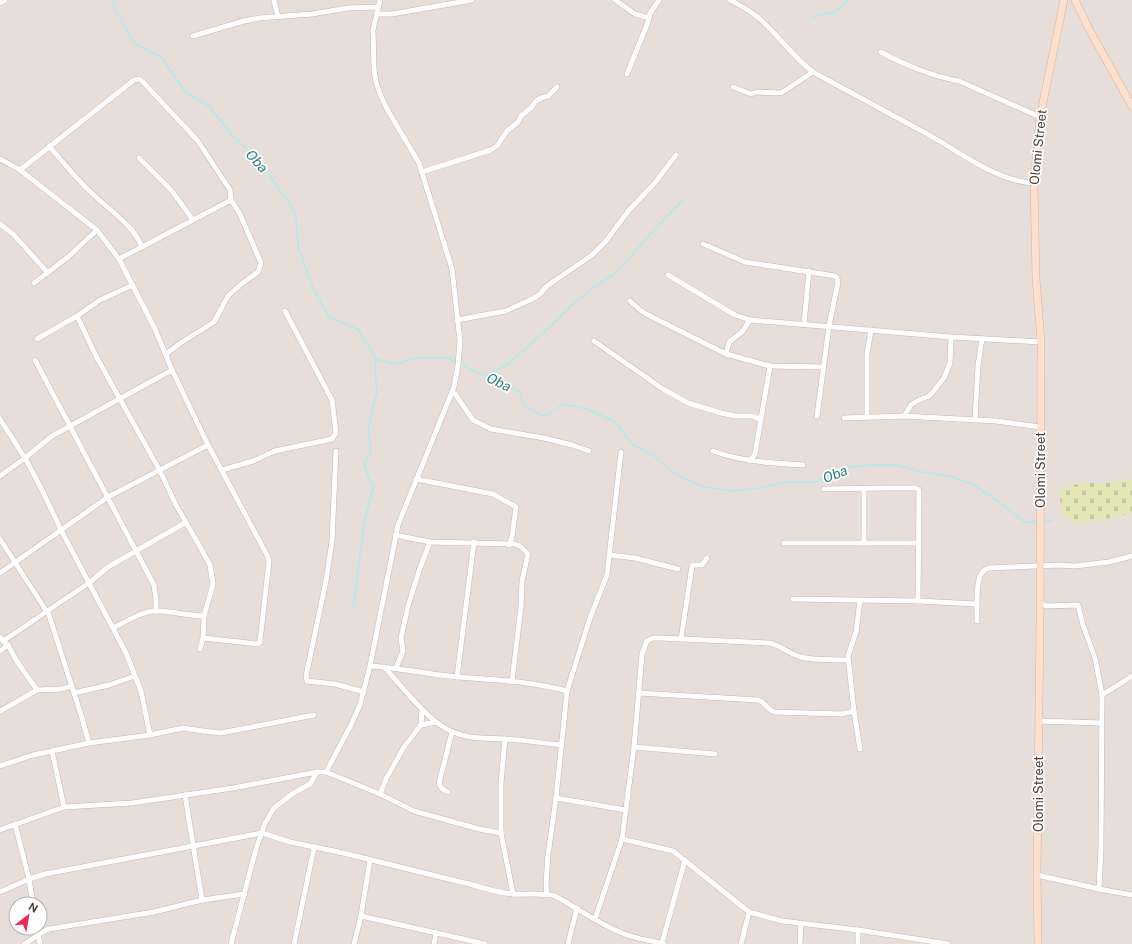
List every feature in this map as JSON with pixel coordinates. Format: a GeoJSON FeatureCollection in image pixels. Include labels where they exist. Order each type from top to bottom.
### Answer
{"type":"FeatureCollection","features":[{"type":"Feature","properties":{"kind":"main road","name":"Olomi Street"},"geometry":{"type":"LineString","coordinates":[[1038,944],[1037,875],[1041,342],[1036,279],[1034,183],[1040,117],[1064,0]]}},
{"type":"Feature","properties":{"kind":"main road"},"geometry":{"type":"LineString","coordinates":[[1075,0],[1090,31],[1132,106]]}},
{"type":"Feature","properties":{"kind":"street"},"geometry":{"type":"LineString","coordinates":[[0,3],[5,0]]}},
{"type":"Feature","properties":{"kind":"street"},"geometry":{"type":"LineString","coordinates":[[326,772],[350,727],[364,692],[395,535],[452,391],[457,374],[460,341],[454,280],[450,260],[422,172],[414,152],[387,109],[380,94],[374,69],[373,30],[380,0]]}},
{"type":"Feature","properties":{"kind":"street"},"geometry":{"type":"LineString","coordinates":[[377,14],[392,14],[472,0]]}},
{"type":"Feature","properties":{"kind":"street"},"geometry":{"type":"LineString","coordinates":[[615,0],[635,14],[649,18]]}},
{"type":"Feature","properties":{"kind":"street"},"geometry":{"type":"LineString","coordinates":[[627,74],[650,13],[659,0]]}},
{"type":"Feature","properties":{"kind":"street"},"geometry":{"type":"LineString","coordinates":[[730,0],[748,10],[761,20],[801,63],[813,72],[979,164],[1006,177],[1034,183]]}},
{"type":"Feature","properties":{"kind":"street"},"geometry":{"type":"LineString","coordinates":[[274,1],[278,16]]}},
{"type":"Feature","properties":{"kind":"street"},"geometry":{"type":"LineString","coordinates":[[193,36],[244,21],[278,16],[312,14],[348,8],[379,7]]}},
{"type":"Feature","properties":{"kind":"street"},"geometry":{"type":"LineString","coordinates":[[881,52],[895,60],[947,79],[959,81],[1040,117]]}},
{"type":"Feature","properties":{"kind":"street"},"geometry":{"type":"LineString","coordinates":[[733,87],[751,94],[757,92],[780,93],[813,72]]}},
{"type":"Feature","properties":{"kind":"street"},"geometry":{"type":"LineString","coordinates":[[20,170],[134,80],[139,79],[198,141],[230,190],[231,200],[240,214],[261,263],[258,272],[228,296],[214,322],[166,354]]}},
{"type":"Feature","properties":{"kind":"street"},"geometry":{"type":"LineString","coordinates":[[422,172],[491,150],[497,146],[507,131],[518,122],[521,116],[531,108],[536,101],[548,96],[557,87]]}},
{"type":"Feature","properties":{"kind":"street"},"geometry":{"type":"LineString","coordinates":[[49,146],[95,196],[134,231],[142,247]]}},
{"type":"Feature","properties":{"kind":"street"},"geometry":{"type":"LineString","coordinates":[[458,320],[506,311],[530,300],[539,295],[547,286],[592,255],[606,241],[630,210],[654,184],[676,155]]}},
{"type":"Feature","properties":{"kind":"street"},"geometry":{"type":"LineString","coordinates":[[139,158],[172,191],[193,220]]}},
{"type":"Feature","properties":{"kind":"street"},"geometry":{"type":"LineString","coordinates":[[0,159],[20,170],[97,230],[119,259],[133,285],[208,445],[267,555],[268,570],[260,642],[258,644],[204,638]]}},
{"type":"Feature","properties":{"kind":"street"},"geometry":{"type":"LineString","coordinates":[[119,259],[231,200]]}},
{"type":"Feature","properties":{"kind":"street"},"geometry":{"type":"LineString","coordinates":[[0,224],[14,235],[48,273]]}},
{"type":"Feature","properties":{"kind":"street"},"geometry":{"type":"LineString","coordinates":[[34,283],[68,257],[97,230]]}},
{"type":"Feature","properties":{"kind":"street"},"geometry":{"type":"LineString","coordinates":[[703,244],[745,262],[809,271],[835,276],[837,278],[838,282],[828,326],[818,416]]}},
{"type":"Feature","properties":{"kind":"street"},"geometry":{"type":"LineString","coordinates":[[804,324],[809,271]]}},
{"type":"Feature","properties":{"kind":"street"},"geometry":{"type":"LineString","coordinates":[[668,275],[735,315],[750,320],[951,337],[1041,342]]}},
{"type":"Feature","properties":{"kind":"street"},"geometry":{"type":"LineString","coordinates":[[38,340],[100,300],[133,285]]}},
{"type":"Feature","properties":{"kind":"street"},"geometry":{"type":"LineString","coordinates":[[630,301],[648,315],[726,354],[770,366],[824,367]]}},
{"type":"Feature","properties":{"kind":"street"},"geometry":{"type":"LineString","coordinates":[[222,470],[276,451],[332,439],[336,433],[332,400],[285,311]]}},
{"type":"Feature","properties":{"kind":"street"},"geometry":{"type":"LineString","coordinates":[[77,316],[96,356],[160,471],[185,523],[210,565],[213,576],[213,584],[204,616],[204,638],[200,648]]}},
{"type":"Feature","properties":{"kind":"street"},"geometry":{"type":"LineString","coordinates":[[726,354],[729,342],[742,332],[750,320]]}},
{"type":"Feature","properties":{"kind":"street"},"geometry":{"type":"LineString","coordinates":[[867,417],[867,354],[871,330]]}},
{"type":"Feature","properties":{"kind":"street"},"geometry":{"type":"LineString","coordinates":[[904,416],[911,405],[929,396],[944,378],[950,363],[951,337]]}},
{"type":"Feature","properties":{"kind":"street"},"geometry":{"type":"LineString","coordinates":[[975,420],[978,366],[982,339]]}},
{"type":"Feature","properties":{"kind":"street"},"geometry":{"type":"LineString","coordinates":[[594,341],[663,388],[688,403],[721,414],[751,416],[761,419]]}},
{"type":"Feature","properties":{"kind":"street"},"geometry":{"type":"LineString","coordinates":[[35,360],[154,585],[156,611]]}},
{"type":"Feature","properties":{"kind":"street"},"geometry":{"type":"LineString","coordinates":[[750,461],[754,454],[770,366]]}},
{"type":"Feature","properties":{"kind":"street"},"geometry":{"type":"LineString","coordinates":[[0,476],[52,436],[172,370]]}},
{"type":"Feature","properties":{"kind":"street"},"geometry":{"type":"LineString","coordinates":[[452,391],[473,420],[491,429],[544,438],[589,451]]}},
{"type":"Feature","properties":{"kind":"street"},"geometry":{"type":"LineString","coordinates":[[844,418],[904,416],[1015,423],[1040,427]]}},
{"type":"Feature","properties":{"kind":"street"},"geometry":{"type":"LineString","coordinates":[[0,420],[25,458],[126,653],[141,691],[150,735]]}},
{"type":"Feature","properties":{"kind":"street"},"geometry":{"type":"LineString","coordinates":[[0,573],[15,564],[108,497],[208,445]]}},
{"type":"Feature","properties":{"kind":"street"},"geometry":{"type":"LineString","coordinates":[[336,451],[332,541],[323,597],[306,676],[307,681],[335,684],[364,692]]}},
{"type":"Feature","properties":{"kind":"street"},"geometry":{"type":"LineString","coordinates":[[713,451],[729,457],[750,461],[803,465]]}},
{"type":"Feature","properties":{"kind":"street"},"geometry":{"type":"LineString","coordinates":[[547,894],[546,885],[548,855],[556,798],[567,691],[580,648],[607,575],[622,452]]}},
{"type":"Feature","properties":{"kind":"street"},"geometry":{"type":"LineString","coordinates":[[416,479],[493,494],[516,506],[512,537],[509,545]]}},
{"type":"Feature","properties":{"kind":"street"},"geometry":{"type":"LineString","coordinates":[[824,489],[916,488],[919,490],[918,601]]}},
{"type":"Feature","properties":{"kind":"street"},"geometry":{"type":"LineString","coordinates":[[864,489],[864,542]]}},
{"type":"Feature","properties":{"kind":"street"},"geometry":{"type":"LineString","coordinates":[[37,690],[16,660],[8,645],[2,639],[48,612],[89,583],[108,567],[137,552],[185,523]]}},
{"type":"Feature","properties":{"kind":"street"},"geometry":{"type":"LineString","coordinates":[[395,535],[430,542],[515,544],[522,547],[528,554],[522,581],[521,606],[512,681]]}},
{"type":"Feature","properties":{"kind":"street"},"geometry":{"type":"LineString","coordinates":[[0,539],[15,564],[48,612],[89,743]]}},
{"type":"Feature","properties":{"kind":"street"},"geometry":{"type":"LineString","coordinates":[[396,668],[403,652],[401,638],[408,606],[430,542]]}},
{"type":"Feature","properties":{"kind":"street"},"geometry":{"type":"LineString","coordinates":[[457,677],[474,542]]}},
{"type":"Feature","properties":{"kind":"street"},"geometry":{"type":"LineString","coordinates":[[784,543],[918,543]]}},
{"type":"Feature","properties":{"kind":"street"},"geometry":{"type":"LineString","coordinates":[[609,555],[635,558],[678,569]]}},
{"type":"Feature","properties":{"kind":"street"},"geometry":{"type":"LineString","coordinates":[[977,621],[980,576],[986,569],[1090,565],[1121,560],[1132,556]]}},
{"type":"Feature","properties":{"kind":"street"},"geometry":{"type":"LineString","coordinates":[[681,639],[692,566],[702,565],[707,558]]}},
{"type":"Feature","properties":{"kind":"street"},"geometry":{"type":"LineString","coordinates":[[793,599],[918,601],[977,604]]}},
{"type":"Feature","properties":{"kind":"street"},"geometry":{"type":"LineString","coordinates":[[860,601],[856,632],[848,656],[860,749]]}},
{"type":"Feature","properties":{"kind":"street"},"geometry":{"type":"LineString","coordinates":[[1040,602],[1046,606],[1078,605],[1083,625],[1095,658],[1102,695],[1101,848],[1099,890]]}},
{"type":"Feature","properties":{"kind":"street"},"geometry":{"type":"LineString","coordinates":[[114,628],[137,616],[156,611],[192,616],[204,616]]}},
{"type":"Feature","properties":{"kind":"street"},"geometry":{"type":"LineString","coordinates":[[595,920],[622,839],[634,747],[642,654],[647,641],[653,638],[661,638],[769,643],[775,644],[799,657],[848,660]]}},
{"type":"Feature","properties":{"kind":"street"},"geometry":{"type":"LineString","coordinates":[[0,651],[8,645]]}},
{"type":"Feature","properties":{"kind":"street"},"geometry":{"type":"LineString","coordinates":[[370,666],[396,668],[457,677],[512,681],[567,691]]}},
{"type":"Feature","properties":{"kind":"street"},"geometry":{"type":"LineString","coordinates":[[384,667],[422,709],[436,722],[452,732],[466,736],[562,745]]}},
{"type":"Feature","properties":{"kind":"street"},"geometry":{"type":"LineString","coordinates":[[74,693],[109,685],[135,676]]}},
{"type":"Feature","properties":{"kind":"street"},"geometry":{"type":"LineString","coordinates":[[1102,695],[1132,676]]}},
{"type":"Feature","properties":{"kind":"street"},"geometry":{"type":"LineString","coordinates":[[0,711],[37,690],[62,689],[71,686]]}},
{"type":"Feature","properties":{"kind":"street"},"geometry":{"type":"LineString","coordinates":[[639,693],[758,700],[762,701],[770,711],[774,712],[842,714],[854,711]]}},
{"type":"Feature","properties":{"kind":"street"},"geometry":{"type":"LineString","coordinates":[[380,794],[386,779],[404,747],[421,725],[422,709]]}},
{"type":"Feature","properties":{"kind":"street"},"geometry":{"type":"LineString","coordinates":[[0,766],[52,750],[89,743],[150,735],[183,728],[221,733],[314,715]]}},
{"type":"Feature","properties":{"kind":"street"},"geometry":{"type":"LineString","coordinates":[[1038,720],[1101,722]]}},
{"type":"Feature","properties":{"kind":"street"},"geometry":{"type":"LineString","coordinates":[[421,725],[436,722]]}},
{"type":"Feature","properties":{"kind":"street"},"geometry":{"type":"LineString","coordinates":[[448,792],[443,791],[439,783],[452,732]]}},
{"type":"Feature","properties":{"kind":"street"},"geometry":{"type":"LineString","coordinates":[[506,739],[501,783],[500,833],[513,894]]}},
{"type":"Feature","properties":{"kind":"street"},"geometry":{"type":"LineString","coordinates":[[634,747],[715,754]]}},
{"type":"Feature","properties":{"kind":"street"},"geometry":{"type":"LineString","coordinates":[[52,750],[64,807]]}},
{"type":"Feature","properties":{"kind":"street"},"geometry":{"type":"LineString","coordinates":[[231,944],[256,849],[265,823],[274,808],[292,794],[310,784],[317,772]]}},
{"type":"Feature","properties":{"kind":"street"},"geometry":{"type":"LineString","coordinates":[[0,830],[64,807],[132,803],[265,782],[317,772],[326,772],[380,794],[414,811],[479,829],[500,833]]}},
{"type":"Feature","properties":{"kind":"street"},"geometry":{"type":"LineString","coordinates":[[186,795],[202,900]]}},
{"type":"Feature","properties":{"kind":"street"},"geometry":{"type":"LineString","coordinates":[[556,798],[626,810]]}},
{"type":"Feature","properties":{"kind":"street"},"geometry":{"type":"LineString","coordinates":[[15,824],[32,896]]}},
{"type":"Feature","properties":{"kind":"street"},"geometry":{"type":"LineString","coordinates":[[0,892],[29,879],[45,874],[262,833],[314,848],[339,852],[494,891],[513,894],[547,894],[555,896],[609,928],[629,936],[663,944],[685,860]]}},
{"type":"Feature","properties":{"kind":"street"},"geometry":{"type":"LineString","coordinates":[[622,839],[673,851],[749,912],[782,921],[858,930],[916,942],[948,944]]}},
{"type":"Feature","properties":{"kind":"street"},"geometry":{"type":"LineString","coordinates":[[294,944],[314,848]]}},
{"type":"Feature","properties":{"kind":"street"},"geometry":{"type":"LineString","coordinates":[[354,944],[361,916],[370,860]]}},
{"type":"Feature","properties":{"kind":"street"},"geometry":{"type":"LineString","coordinates":[[1037,875],[1099,890],[1132,895]]}},
{"type":"Feature","properties":{"kind":"street"},"geometry":{"type":"LineString","coordinates":[[48,930],[154,912],[202,900],[245,894]]}},
{"type":"Feature","properties":{"kind":"street"},"geometry":{"type":"LineString","coordinates":[[568,944],[577,908]]}},
{"type":"Feature","properties":{"kind":"street"},"geometry":{"type":"LineString","coordinates":[[741,944],[749,912]]}},
{"type":"Feature","properties":{"kind":"street"},"geometry":{"type":"LineString","coordinates":[[361,916],[485,944]]}},
{"type":"Feature","properties":{"kind":"street"},"geometry":{"type":"LineString","coordinates":[[800,944],[801,923]]}},
{"type":"Feature","properties":{"kind":"street"},"geometry":{"type":"LineString","coordinates":[[858,930],[858,944]]}},
{"type":"Feature","properties":{"kind":"street"},"geometry":{"type":"LineString","coordinates":[[434,944],[436,933]]}},
{"type":"Feature","properties":{"kind":"street"},"geometry":{"type":"LineString","coordinates":[[24,944],[37,936]]}},
{"type":"Feature","properties":{"kind":"shaded area"},"geometry":{"type":"Polygon","coordinates":[[[0,0],[1132,0],[1132,944],[0,944],[0,0]]]}},
{"type":"Feature","properties":{"kind":"green space"},"geometry":{"type":"Polygon","coordinates":[[[1132,479],[1132,513],[1096,521],[1074,523],[1062,515],[1059,489],[1082,483],[1108,483],[1132,479]]]}},
{"type":"Feature","properties":{"kind":"waterway","name":"Oba"},"geometry":{"type":"LineString","coordinates":[[113,0],[115,9],[134,43],[162,58],[186,93],[209,106],[232,135],[261,162],[280,191],[290,203],[296,218],[298,247],[313,288],[329,317],[358,329],[376,359],[395,364],[418,358],[449,358],[456,362]]}},
{"type":"Feature","properties":{"kind":"waterway"},"geometry":{"type":"LineString","coordinates":[[813,17],[827,13],[834,13],[848,0]]}},
{"type":"Feature","properties":{"kind":"waterway"},"geometry":{"type":"LineString","coordinates":[[485,376],[508,364],[550,327],[574,303],[617,272],[683,200]]}},
{"type":"Feature","properties":{"kind":"waterway"},"geometry":{"type":"LineString","coordinates":[[353,609],[364,523],[373,488],[364,465],[371,452],[368,429],[377,392],[375,369],[376,359]]}},
{"type":"Feature","properties":{"kind":"waterway","name":"Oba"},"geometry":{"type":"LineString","coordinates":[[459,364],[519,391],[525,406],[544,417],[563,404],[590,410],[615,422],[632,444],[654,456],[678,476],[704,487],[734,491],[787,482],[816,482],[840,469],[868,465],[895,465],[923,472],[949,476],[972,484],[998,501],[1024,522],[1038,521]]}},
{"type":"Feature","properties":{"kind":"waterway","name":"Oba"},"geometry":{"type":"LineString","coordinates":[[1042,521],[1052,521]]}}]}
